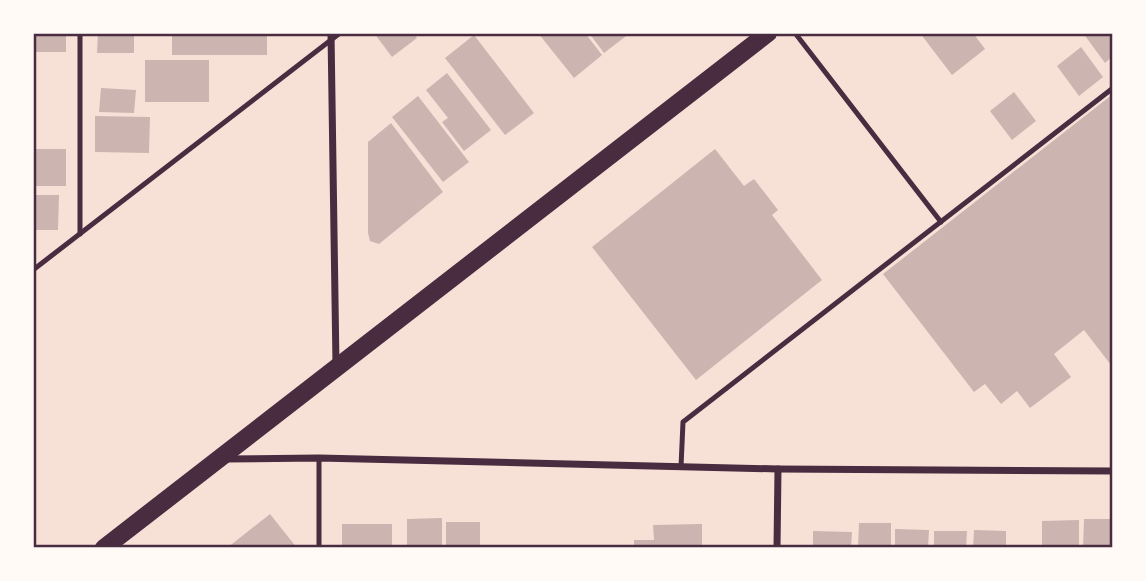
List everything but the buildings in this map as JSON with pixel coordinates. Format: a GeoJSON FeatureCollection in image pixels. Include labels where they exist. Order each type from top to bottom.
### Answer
{"type":"FeatureCollection","features":[{"type":"Feature","properties":{"kind":"main road"},"geometry":{"type":"LineString","coordinates":[[104,548],[768,33]]}},
{"type":"Feature","properties":{"kind":"street"},"geometry":{"type":"LineString","coordinates":[[331,37],[336,368]]}},
{"type":"Feature","properties":{"kind":"street"},"geometry":{"type":"LineString","coordinates":[[218,460],[319,458],[778,469],[1113,471]]}},
{"type":"Feature","properties":{"kind":"street"},"geometry":{"type":"LineString","coordinates":[[777,548],[778,469]]}},
{"type":"Feature","properties":{"kind":"lane"},"geometry":{"type":"LineString","coordinates":[[80,33],[80,234]]}},
{"type":"Feature","properties":{"kind":"lane"},"geometry":{"type":"LineString","coordinates":[[33,270],[331,37],[340,33]]}},
{"type":"Feature","properties":{"kind":"lane"},"geometry":{"type":"LineString","coordinates":[[795,33],[941,222]]}},
{"type":"Feature","properties":{"kind":"lane"},"geometry":{"type":"LineString","coordinates":[[681,467],[683,422],[1113,88]]}},
{"type":"Feature","properties":{"kind":"lane"},"geometry":{"type":"LineString","coordinates":[[319,458],[319,548]]}}]}
